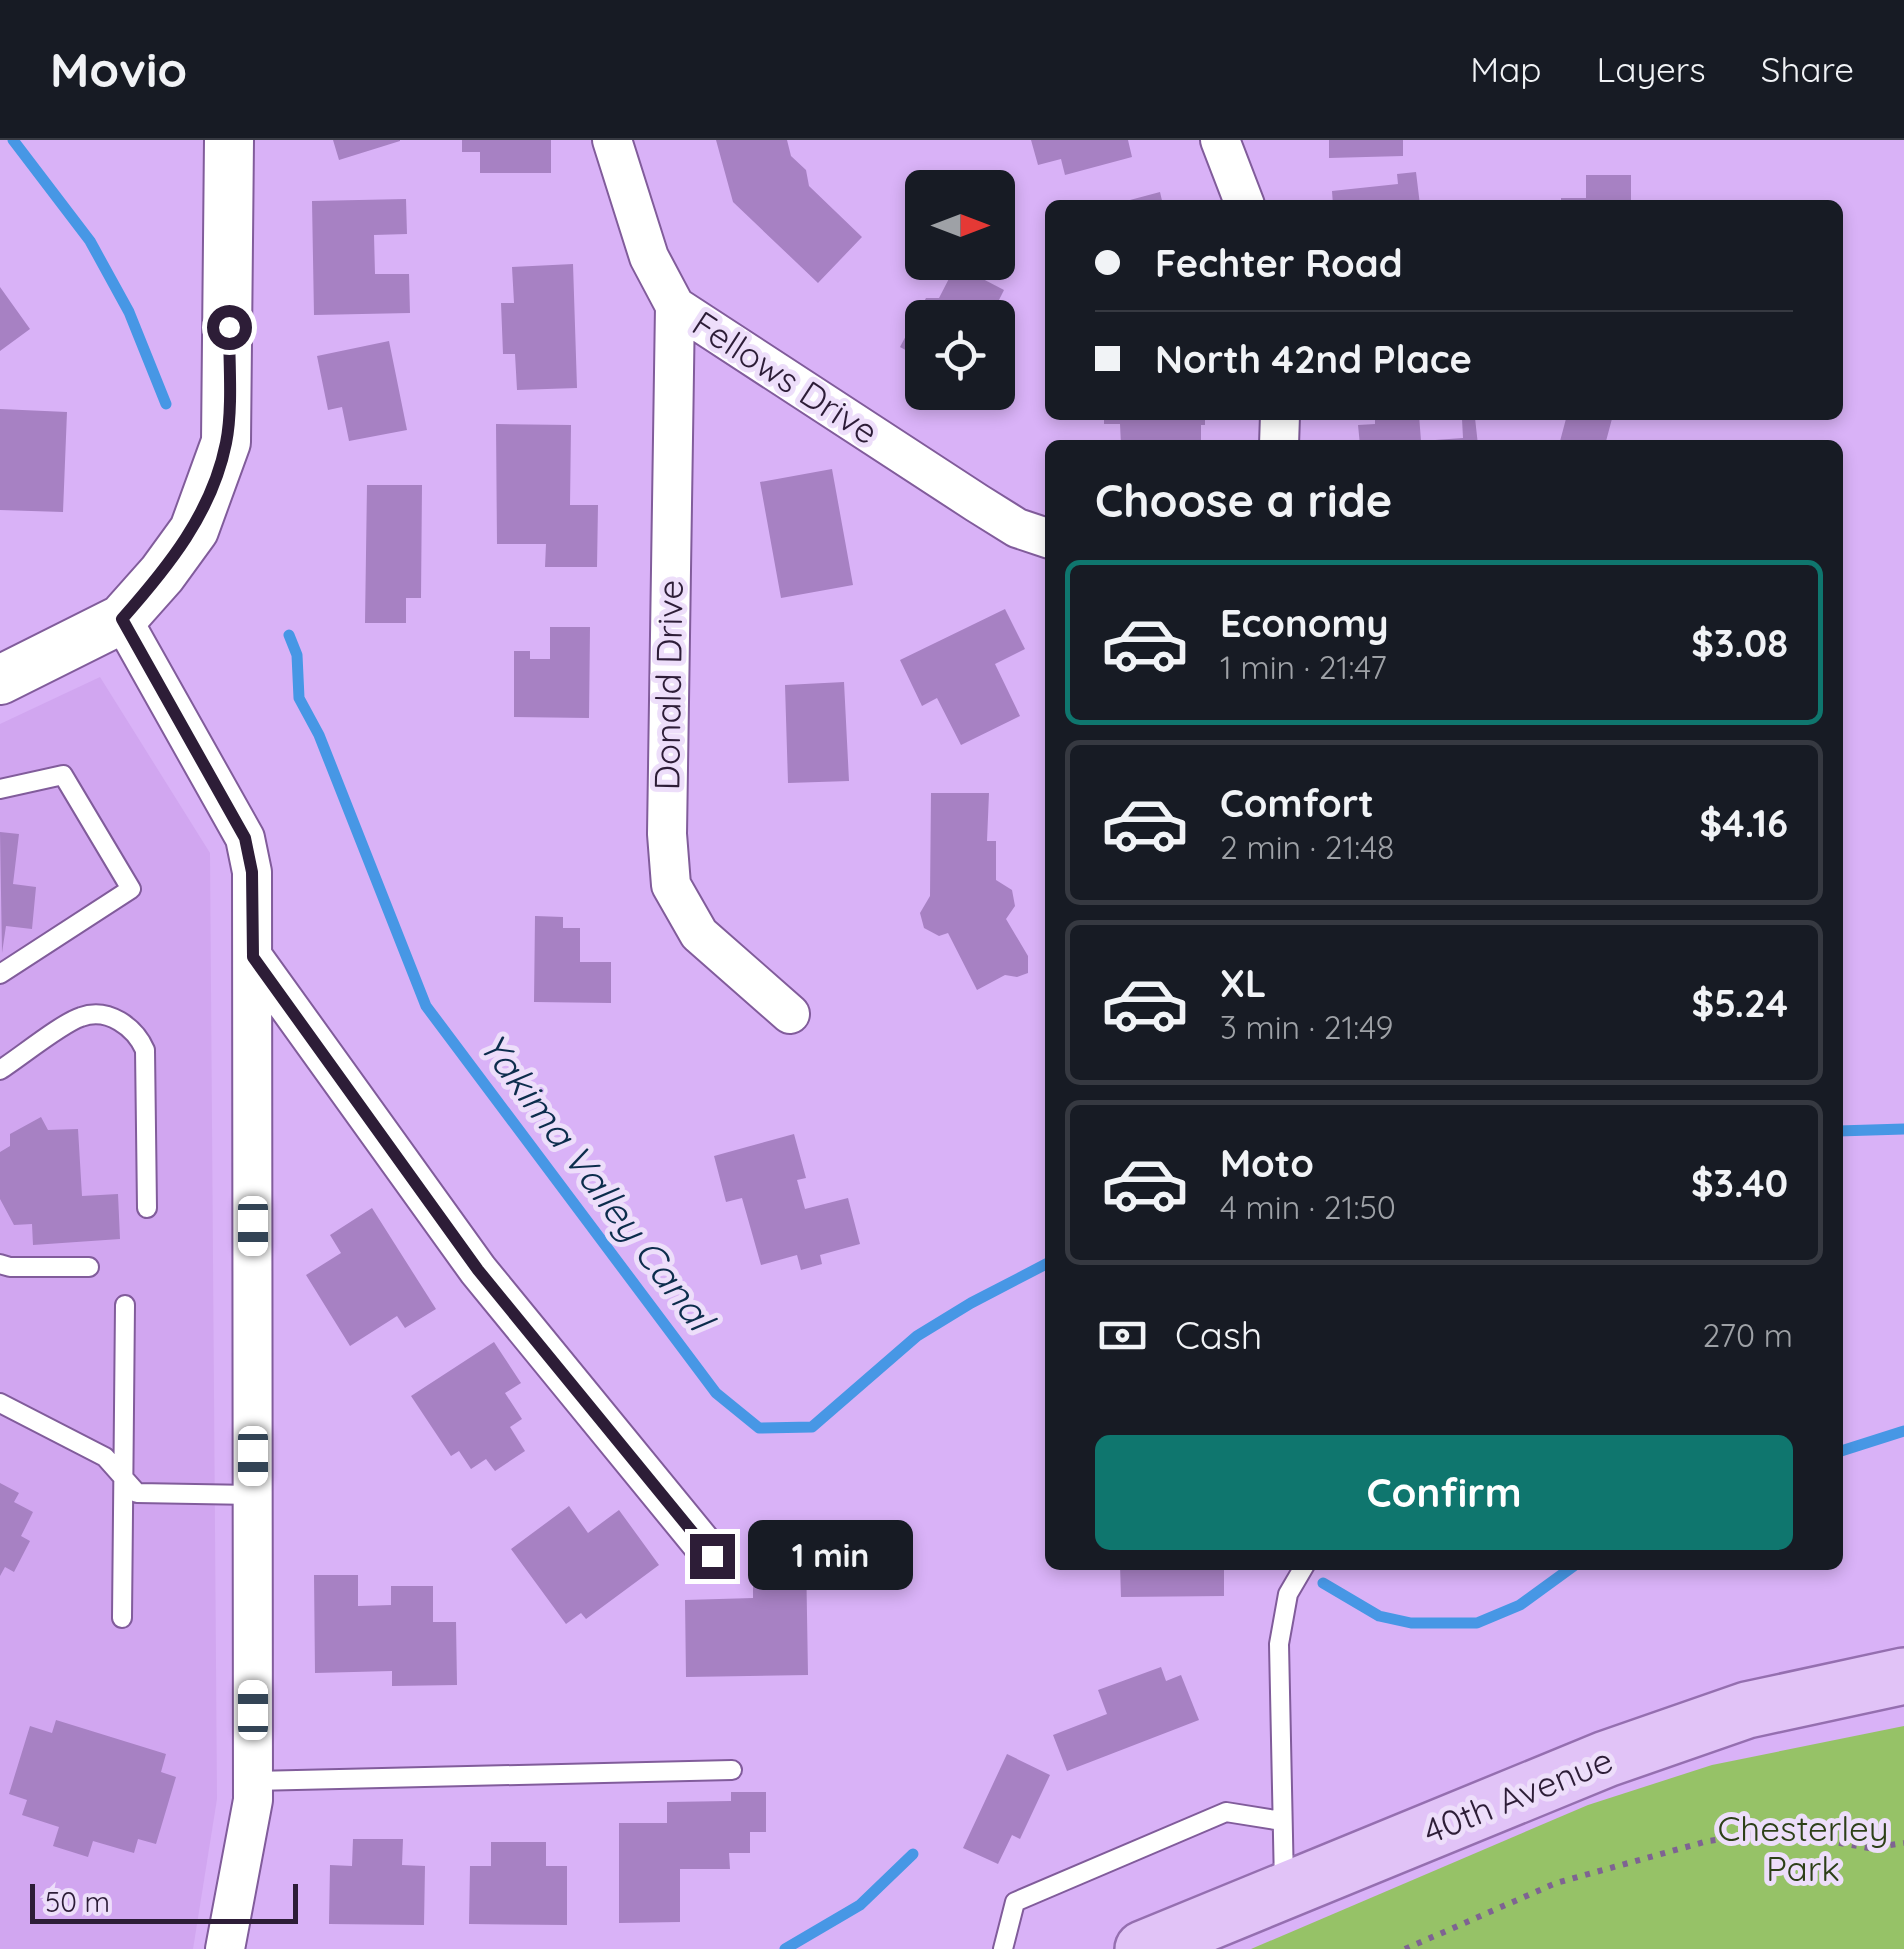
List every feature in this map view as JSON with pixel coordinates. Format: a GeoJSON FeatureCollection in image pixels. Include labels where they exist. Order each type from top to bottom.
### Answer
{"type":"FeatureCollection","features":[{"type":"Feature","properties":{"kind":"main road","name":"40th Avenue"},"geometry":{"type":"LineString","coordinates":[[1143,1949],[1606,1758],[1747,1710],[1904,1676]]}},
{"type":"Feature","properties":{"kind":"street"},"geometry":{"type":"LineString","coordinates":[[0,680],[122,619],[194,530],[226,442],[229,140]]}},
{"type":"Feature","properties":{"kind":"street","name":"Fellows Drive"},"geometry":{"type":"LineString","coordinates":[[612,140],[649,257],[675,306],[977,504],[1017,528],[1045,537]]}},
{"type":"Feature","properties":{"kind":"street"},"geometry":{"type":"LineString","coordinates":[[1220,140],[1243,200]]}},
{"type":"Feature","properties":{"kind":"street","name":"Donald Drive"},"geometry":{"type":"LineString","coordinates":[[675,306],[667,834],[671,885],[699,934],[790,1014]]}},
{"type":"Feature","properties":{"kind":"street"},"geometry":{"type":"LineString","coordinates":[[122,619],[245,838],[252,872],[253,1800],[224,1949]]}},
{"type":"Feature","properties":{"kind":"street"},"geometry":{"type":"LineString","coordinates":[[253,957],[478,1270],[712,1556]]}},
{"type":"Feature","properties":{"kind":"lane"},"geometry":{"type":"LineString","coordinates":[[0,789],[63,775],[130,888],[0,974]]}},
{"type":"Feature","properties":{"kind":"lane"},"geometry":{"type":"LineString","coordinates":[[0,1070],[81,1017],[112,1018],[138,1034],[146,1050],[147,1208]]}},
{"type":"Feature","properties":{"kind":"lane"},"geometry":{"type":"LineString","coordinates":[[0,1264],[89,1268]]}},
{"type":"Feature","properties":{"kind":"lane"},"geometry":{"type":"LineString","coordinates":[[122,1618],[124,1305]]}},
{"type":"Feature","properties":{"kind":"lane"},"geometry":{"type":"LineString","coordinates":[[0,1403],[105,1457],[136,1493],[253,1494]]}},
{"type":"Feature","properties":{"kind":"lane"},"geometry":{"type":"LineString","coordinates":[[1284,1891],[1279,1644],[1288,1594],[1303,1570]]}},
{"type":"Feature","properties":{"kind":"lane"},"geometry":{"type":"LineString","coordinates":[[253,1781],[732,1770]]}},
{"type":"Feature","properties":{"kind":"lane"},"geometry":{"type":"LineString","coordinates":[[1003,1949],[1015,1902],[1226,1812],[1282,1821]]}},
{"type":"Feature","properties":{"kind":"path"},"geometry":{"type":"LineString","coordinates":[[1405,1949],[1556,1883],[1708,1841],[1776,1832],[1869,1848],[1904,1844]]}},
{"type":"Feature","properties":{"kind":"shaded area"},"geometry":{"type":"Polygon","coordinates":[[[100,677],[210,853],[217,1799],[193,1949],[0,1949],[0,724],[100,677]]]}},
{"type":"Feature","properties":{"kind":"green space","name":"Chesterley Park"},"geometry":{"type":"Polygon","coordinates":[[[1904,1726],[1904,1949],[1251,1949],[1588,1805],[1712,1765],[1904,1726]]]}},
{"type":"Feature","properties":{"kind":"building"},"geometry":{"type":"Polygon","coordinates":[[[333,140],[400,140],[400,141],[339,160],[333,140]]]}},
{"type":"Feature","properties":{"kind":"building"},"geometry":{"type":"Polygon","coordinates":[[[462,140],[551,140],[551,173],[480,173],[480,152],[462,152],[462,140]]]}},
{"type":"Feature","properties":{"kind":"building"},"geometry":{"type":"Polygon","coordinates":[[[716,140],[787,140],[791,156],[806,170],[809,186],[862,237],[818,283],[733,202],[716,140]]]}},
{"type":"Feature","properties":{"kind":"building"},"geometry":{"type":"Polygon","coordinates":[[[1031,140],[1128,140],[1132,157],[1065,175],[1061,159],[1038,165],[1031,140]]]}},
{"type":"Feature","properties":{"kind":"building"},"geometry":{"type":"Polygon","coordinates":[[[1329,140],[1403,140],[1403,156],[1329,158],[1329,140]]]}},
{"type":"Feature","properties":{"kind":"building"},"geometry":{"type":"Polygon","coordinates":[[[1416,172],[1419,200],[1333,200],[1332,191],[1398,184],[1397,174],[1416,172]]]}},
{"type":"Feature","properties":{"kind":"building"},"geometry":{"type":"Polygon","coordinates":[[[1586,175],[1631,175],[1631,200],[1561,200],[1586,198],[1586,175]]]}},
{"type":"Feature","properties":{"kind":"building"},"geometry":{"type":"Polygon","coordinates":[[[1160,192],[1162,200],[1130,200],[1160,192]]]}},
{"type":"Feature","properties":{"kind":"building"},"geometry":{"type":"Polygon","coordinates":[[[406,199],[407,234],[374,235],[375,274],[409,274],[410,313],[314,315],[312,201],[406,199]]]}},
{"type":"Feature","properties":{"kind":"building"},"geometry":{"type":"Polygon","coordinates":[[[573,264],[577,388],[517,390],[515,354],[503,354],[501,303],[514,303],[512,267],[573,264]]]}},
{"type":"Feature","properties":{"kind":"building"},"geometry":{"type":"Polygon","coordinates":[[[948,280],[985,280],[1004,290],[999,300],[925,300],[939,298],[948,280]]]}},
{"type":"Feature","properties":{"kind":"building"},"geometry":{"type":"Polygon","coordinates":[[[0,287],[30,329],[0,351],[0,287]]]}},
{"type":"Feature","properties":{"kind":"building"},"geometry":{"type":"Polygon","coordinates":[[[389,341],[407,430],[349,441],[342,407],[328,410],[317,356],[389,341]]]}},
{"type":"Feature","properties":{"kind":"building"},"geometry":{"type":"Polygon","coordinates":[[[0,409],[67,412],[63,512],[0,510],[0,409]]]}},
{"type":"Feature","properties":{"kind":"building"},"geometry":{"type":"Polygon","coordinates":[[[1104,420],[1205,420],[1201,440],[1121,440],[1120,424],[1104,424],[1104,420]]]}},
{"type":"Feature","properties":{"kind":"building"},"geometry":{"type":"Polygon","coordinates":[[[1375,420],[1419,420],[1421,440],[1360,440],[1358,425],[1375,424],[1375,420]]]}},
{"type":"Feature","properties":{"kind":"building"},"geometry":{"type":"Polygon","coordinates":[[[1462,420],[1475,420],[1477,440],[1435,440],[1463,438],[1462,420]]]}},
{"type":"Feature","properties":{"kind":"building"},"geometry":{"type":"Polygon","coordinates":[[[1566,420],[1612,420],[1606,440],[1560,440],[1566,420]]]}},
{"type":"Feature","properties":{"kind":"building"},"geometry":{"type":"Polygon","coordinates":[[[496,424],[571,425],[570,505],[598,505],[597,567],[545,567],[546,544],[497,544],[496,424]]]}},
{"type":"Feature","properties":{"kind":"building"},"geometry":{"type":"Polygon","coordinates":[[[832,469],[853,585],[781,598],[760,482],[832,469]]]}},
{"type":"Feature","properties":{"kind":"building"},"geometry":{"type":"Polygon","coordinates":[[[367,485],[422,485],[421,598],[406,598],[406,623],[365,623],[367,485]]]}},
{"type":"Feature","properties":{"kind":"building"},"geometry":{"type":"Polygon","coordinates":[[[1005,609],[1025,649],[995,664],[1020,716],[961,745],[937,698],[922,706],[900,660],[1005,609]]]}},
{"type":"Feature","properties":{"kind":"building"},"geometry":{"type":"Polygon","coordinates":[[[550,627],[590,627],[589,718],[514,717],[514,651],[530,651],[530,659],[550,659],[550,627]]]}},
{"type":"Feature","properties":{"kind":"building"},"geometry":{"type":"Polygon","coordinates":[[[844,682],[849,781],[788,783],[785,685],[844,682]]]}},
{"type":"Feature","properties":{"kind":"building"},"geometry":{"type":"Polygon","coordinates":[[[931,793],[989,793],[987,841],[996,841],[996,880],[1012,890],[1015,906],[1006,919],[1028,956],[1028,973],[1017,977],[1005,975],[977,990],[948,933],[939,936],[924,928],[920,913],[930,896],[931,793]]]}},
{"type":"Feature","properties":{"kind":"building"},"geometry":{"type":"Polygon","coordinates":[[[0,832],[19,834],[13,884],[36,887],[32,929],[6,926],[2,953],[0,832]]]}},
{"type":"Feature","properties":{"kind":"building"},"geometry":{"type":"Polygon","coordinates":[[[535,916],[563,917],[563,928],[580,928],[580,962],[611,962],[611,1003],[534,1002],[535,916]]]}},
{"type":"Feature","properties":{"kind":"building"},"geometry":{"type":"Polygon","coordinates":[[[41,1117],[48,1130],[78,1129],[82,1196],[118,1194],[120,1239],[33,1245],[32,1224],[14,1225],[0,1199],[0,1152],[10,1146],[10,1134],[41,1117]]]}},
{"type":"Feature","properties":{"kind":"building"},"geometry":{"type":"Polygon","coordinates":[[[794,1134],[806,1178],[797,1180],[805,1209],[848,1198],[860,1244],[820,1255],[822,1264],[801,1270],[797,1255],[761,1265],[742,1198],[726,1202],[714,1156],[794,1134]]]}},
{"type":"Feature","properties":{"kind":"building"},"geometry":{"type":"Polygon","coordinates":[[[372,1208],[436,1309],[405,1328],[397,1316],[350,1346],[306,1275],[341,1253],[330,1235],[372,1208]]]}},
{"type":"Feature","properties":{"kind":"building"},"geometry":{"type":"Polygon","coordinates":[[[494,1342],[521,1383],[505,1393],[522,1419],[510,1427],[525,1451],[495,1471],[486,1459],[471,1469],[459,1451],[451,1456],[411,1396],[494,1342]]]}},
{"type":"Feature","properties":{"kind":"building"},"geometry":{"type":"Polygon","coordinates":[[[0,1483],[19,1493],[14,1502],[33,1512],[21,1536],[30,1541],[14,1572],[5,1567],[0,1576],[0,1483]]]}},
{"type":"Feature","properties":{"kind":"building"},"geometry":{"type":"Polygon","coordinates":[[[569,1506],[588,1533],[619,1510],[659,1565],[586,1619],[581,1613],[566,1624],[511,1549],[569,1506]]]}},
{"type":"Feature","properties":{"kind":"building"},"geometry":{"type":"Polygon","coordinates":[[[806,1554],[808,1675],[686,1677],[685,1600],[753,1598],[753,1555],[806,1554]]]}},
{"type":"Feature","properties":{"kind":"building"},"geometry":{"type":"Polygon","coordinates":[[[1120,1570],[1224,1570],[1224,1596],[1121,1597],[1120,1570]]]}},
{"type":"Feature","properties":{"kind":"building"},"geometry":{"type":"Polygon","coordinates":[[[314,1575],[358,1575],[358,1606],[391,1605],[391,1586],[433,1586],[433,1622],[456,1622],[457,1685],[392,1686],[392,1671],[315,1673],[314,1575]]]}},
{"type":"Feature","properties":{"kind":"building"},"geometry":{"type":"Polygon","coordinates":[[[1161,1667],[1166,1681],[1181,1675],[1199,1720],[1067,1771],[1053,1735],[1107,1714],[1098,1690],[1161,1667]]]}},
{"type":"Feature","properties":{"kind":"building"},"geometry":{"type":"Polygon","coordinates":[[[56,1720],[166,1754],[161,1772],[176,1777],[156,1844],[138,1839],[134,1853],[93,1841],[88,1857],[53,1846],[59,1827],[22,1815],[27,1800],[9,1794],[30,1726],[52,1733],[56,1720]]]}},
{"type":"Feature","properties":{"kind":"building"},"geometry":{"type":"Polygon","coordinates":[[[1007,1754],[1050,1775],[1020,1839],[1012,1835],[998,1864],[963,1848],[1007,1754]]]}},
{"type":"Feature","properties":{"kind":"building"},"geometry":{"type":"Polygon","coordinates":[[[731,1792],[766,1792],[766,1832],[750,1832],[750,1853],[729,1853],[730,1869],[680,1869],[680,1922],[619,1923],[619,1823],[667,1823],[667,1802],[731,1801],[731,1792]]]}},
{"type":"Feature","properties":{"kind":"building"},"geometry":{"type":"Polygon","coordinates":[[[353,1839],[403,1839],[402,1865],[425,1866],[424,1925],[329,1924],[330,1865],[352,1866],[353,1839]]]}},
{"type":"Feature","properties":{"kind":"building"},"geometry":{"type":"Polygon","coordinates":[[[491,1842],[546,1842],[546,1866],[567,1866],[567,1925],[469,1924],[470,1866],[491,1866],[491,1842]]]}},
{"type":"Feature","properties":{"kind":"waterway","name":"Yakima Valley Canal"},"geometry":{"type":"LineString","coordinates":[[13,140],[90,241],[129,312],[166,404]]}},
{"type":"Feature","properties":{"kind":"waterway","name":"Yakima Valley Canal"},"geometry":{"type":"LineString","coordinates":[[289,635],[297,655],[299,698],[319,735],[426,1006],[716,1393],[759,1428],[812,1427],[917,1336],[1045,1265]]}},
{"type":"Feature","properties":{"kind":"waterway","name":"Yakima Valley Canal"},"geometry":{"type":"LineString","coordinates":[[1843,1131],[1904,1129]]}},
{"type":"Feature","properties":{"kind":"waterway"},"geometry":{"type":"LineString","coordinates":[[1843,1450],[1904,1431]]}},
{"type":"Feature","properties":{"kind":"waterway"},"geometry":{"type":"LineString","coordinates":[[1323,1583],[1379,1616],[1411,1623],[1477,1623],[1520,1605],[1568,1570]]}},
{"type":"Feature","properties":{"kind":"waterway"},"geometry":{"type":"LineString","coordinates":[[785,1949],[860,1905],[913,1854]]}},
{"type":"Feature","properties":{"kind":"route"},"geometry":{"type":"LineString","coordinates":[[229,327],[226,442],[208,494],[194,530],[122,619],[245,838],[252,872],[253,957],[478,1270],[712,1556]]}}]}
